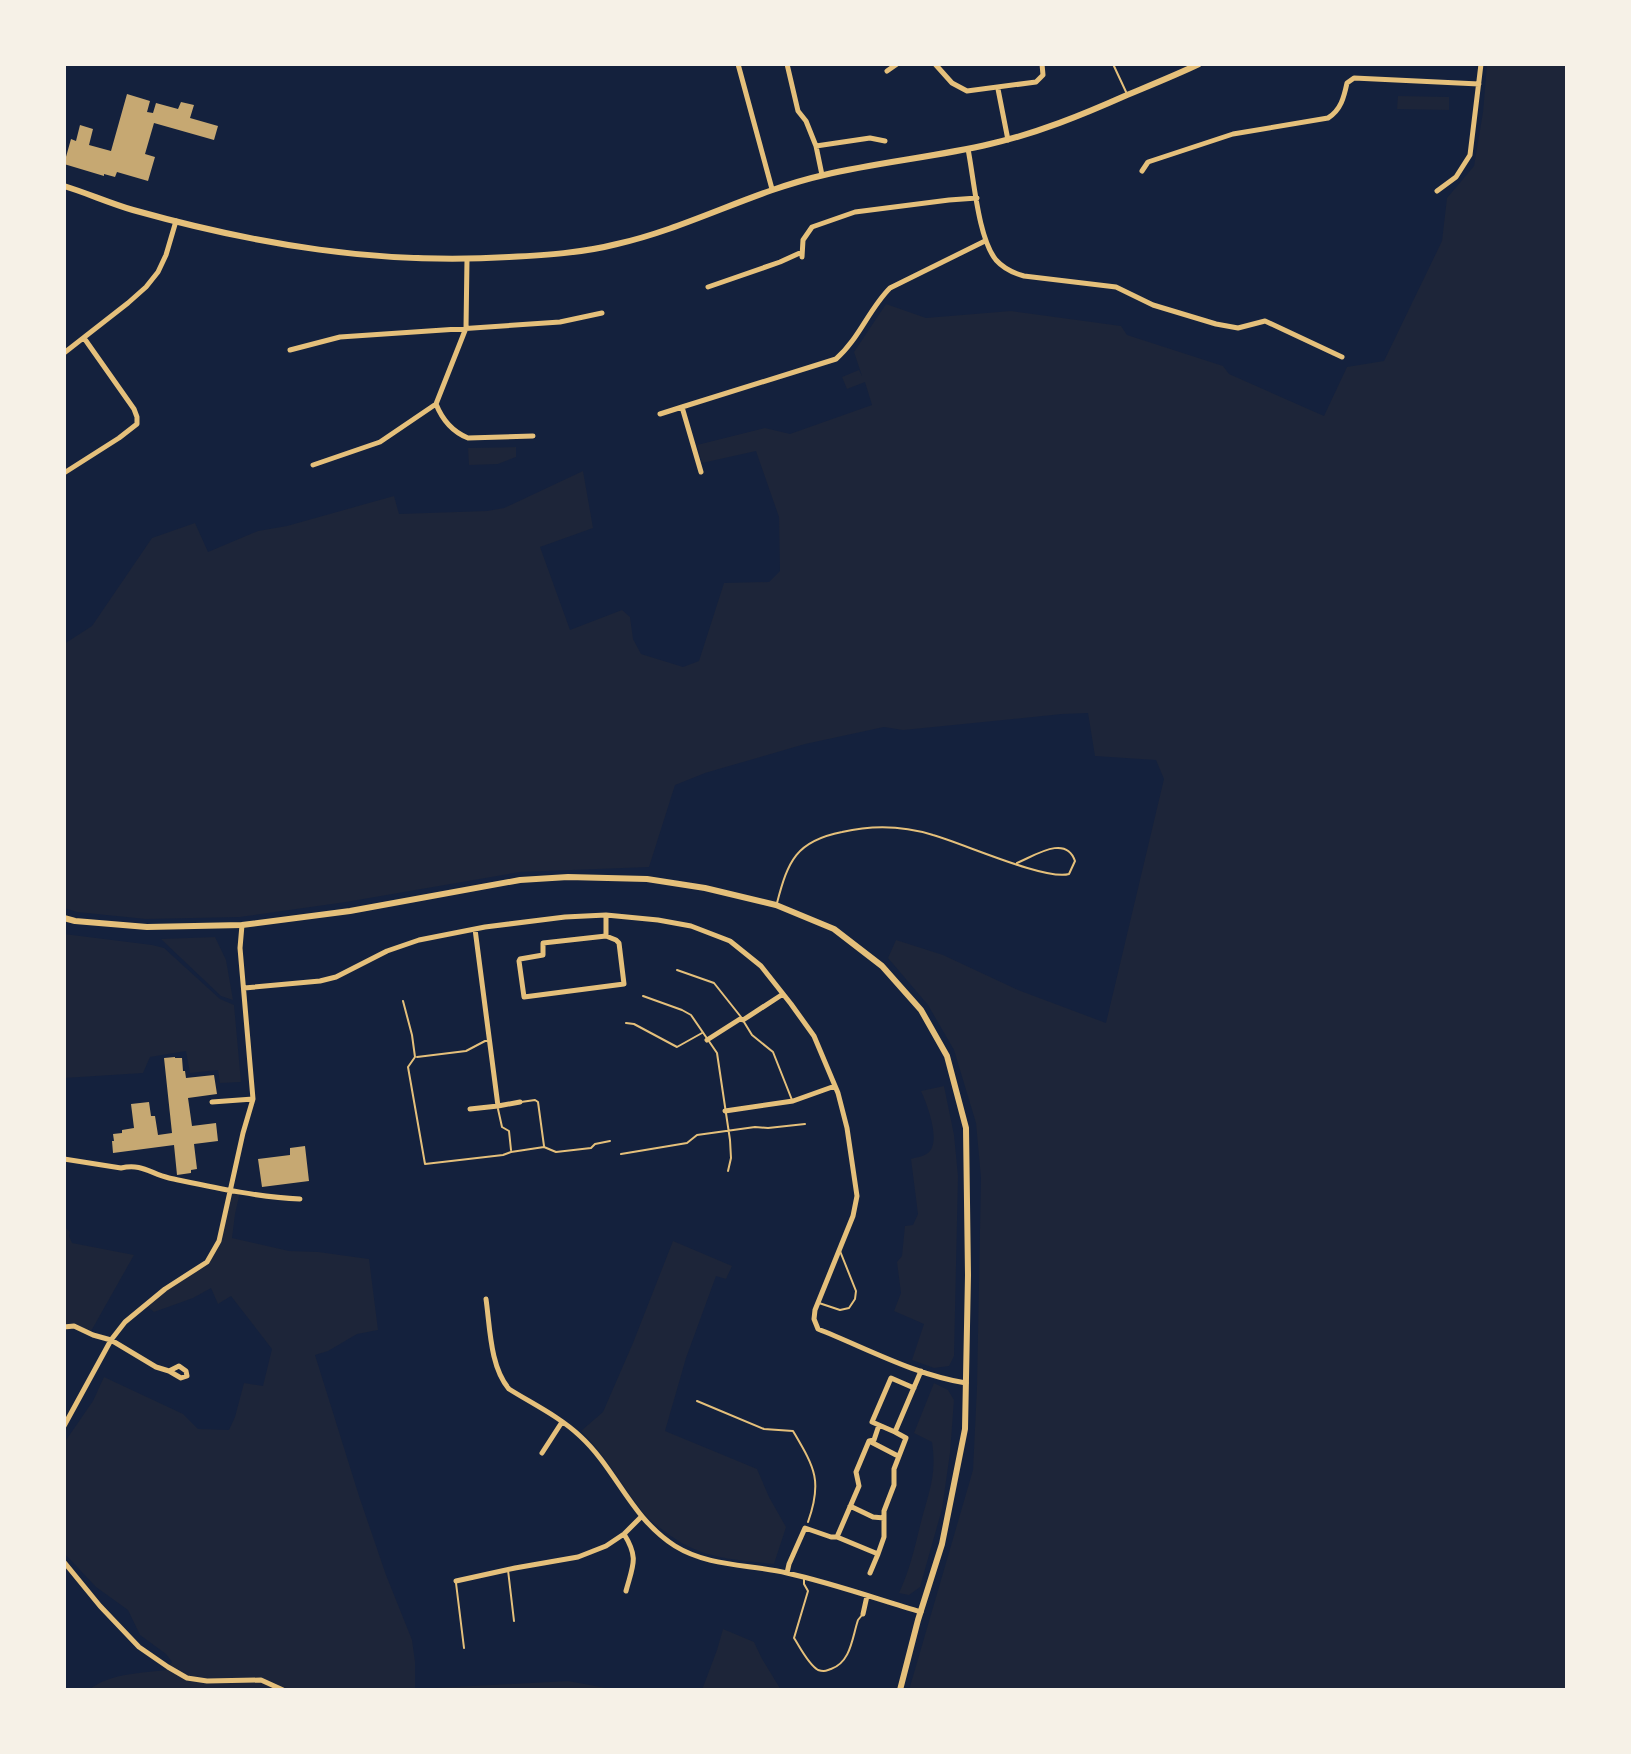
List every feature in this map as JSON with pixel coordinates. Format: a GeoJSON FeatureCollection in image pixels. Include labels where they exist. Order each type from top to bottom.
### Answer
{"type":"FeatureCollection","features":[{"type":"Feature","properties":{"kind":"street"},"geometry":{"type":"LineString","coordinates":[[738,64],[772,189]]}},
{"type":"Feature","properties":{"kind":"street"},"geometry":{"type":"LineString","coordinates":[[787,64],[798,111],[806,121],[816,146],[822,175]]}},
{"type":"Feature","properties":{"kind":"street"},"geometry":{"type":"LineString","coordinates":[[887,71],[897,64]]}},
{"type":"Feature","properties":{"kind":"street"},"geometry":{"type":"LineString","coordinates":[[935,64],[952,83],[967,91],[1036,82],[1043,75],[1042,64]]}},
{"type":"Feature","properties":{"kind":"street"},"geometry":{"type":"LineString","coordinates":[[64,186],[129,209],[249,239],[336,253],[467,259],[546,255],[615,245],[681,225],[772,189],[822,175],[1008,140],[1073,119],[1199,64]]}},
{"type":"Feature","properties":{"kind":"street"},"geometry":{"type":"LineString","coordinates":[[1437,191],[1456,177],[1470,155],[1481,64]]}},
{"type":"Feature","properties":{"kind":"street"},"geometry":{"type":"LineString","coordinates":[[1142,171],[1148,162],[1233,134],[1328,118],[1337,111],[1347,83],[1354,78],[1479,84]]}},
{"type":"Feature","properties":{"kind":"street"},"geometry":{"type":"LineString","coordinates":[[998,89],[1008,140]]}},
{"type":"Feature","properties":{"kind":"street"},"geometry":{"type":"LineString","coordinates":[[816,146],[870,138],[885,141]]}},
{"type":"Feature","properties":{"kind":"street"},"geometry":{"type":"LineString","coordinates":[[968,149],[985,241],[1003,267],[1024,276],[1116,287],[1153,305],[1216,324],[1238,328],[1265,321],[1342,357]]}},
{"type":"Feature","properties":{"kind":"street"},"geometry":{"type":"LineString","coordinates":[[708,287],[802,254],[803,240],[812,227],[855,212],[977,198]]}},
{"type":"Feature","properties":{"kind":"street"},"geometry":{"type":"LineString","coordinates":[[64,353],[128,303],[153,278],[166,255],[176,221]]}},
{"type":"Feature","properties":{"kind":"street"},"geometry":{"type":"LineString","coordinates":[[660,414],[836,359],[849,348],[879,299],[890,288],[985,241]]}},
{"type":"Feature","properties":{"kind":"street"},"geometry":{"type":"LineString","coordinates":[[313,465],[380,442],[436,404],[466,328],[467,259]]}},
{"type":"Feature","properties":{"kind":"street"},"geometry":{"type":"LineString","coordinates":[[290,350],[340,337],[560,322],[602,313]]}},
{"type":"Feature","properties":{"kind":"street"},"geometry":{"type":"LineString","coordinates":[[64,473],[137,424],[134,409],[84,338]]}},
{"type":"Feature","properties":{"kind":"street"},"geometry":{"type":"LineString","coordinates":[[436,404],[453,428],[468,438],[533,436]]}},
{"type":"Feature","properties":{"kind":"street"},"geometry":{"type":"LineString","coordinates":[[682,407],[701,472]]}},
{"type":"Feature","properties":{"kind":"street"},"geometry":{"type":"LineString","coordinates":[[64,918],[147,927],[242,925],[350,911],[520,880],[568,877],[647,879],[705,888],[776,905],[834,929],[882,966],[921,1010],[947,1056],[966,1128],[968,1275],[965,1429],[942,1544],[900,1690]]}},
{"type":"Feature","properties":{"kind":"street"},"geometry":{"type":"LineString","coordinates":[[244,988],[320,981],[336,977],[387,951],[419,940],[565,917],[606,915],[658,920],[691,926],[730,941],[752,957],[814,1036],[840,1099],[850,1143],[857,1196],[853,1216],[818,1302],[814,1319],[818,1329],[933,1376],[967,1383]]}},
{"type":"Feature","properties":{"kind":"street"},"geometry":{"type":"LineString","coordinates":[[606,915],[606,936]]}},
{"type":"Feature","properties":{"kind":"street"},"geometry":{"type":"LineString","coordinates":[[64,1426],[111,1340],[125,1322],[211,1257],[219,1241],[253,1099],[240,948],[242,925]]}},
{"type":"Feature","properties":{"kind":"street"},"geometry":{"type":"LineString","coordinates":[[475,929],[498,1106]]}},
{"type":"Feature","properties":{"kind":"street"},"geometry":{"type":"LineString","coordinates":[[606,936],[619,943],[624,984],[524,997],[520,959],[543,955],[543,943],[606,936]]}},
{"type":"Feature","properties":{"kind":"street"},"geometry":{"type":"LineString","coordinates":[[707,1040],[783,994]]}},
{"type":"Feature","properties":{"kind":"street"},"geometry":{"type":"LineString","coordinates":[[725,1111],[793,1101],[835,1086]]}},
{"type":"Feature","properties":{"kind":"street"},"geometry":{"type":"LineString","coordinates":[[212,1102],[253,1099]]}},
{"type":"Feature","properties":{"kind":"street"},"geometry":{"type":"LineString","coordinates":[[470,1109],[520,1102]]}},
{"type":"Feature","properties":{"kind":"street"},"geometry":{"type":"LineString","coordinates":[[64,1159],[121,1168],[147,1168],[164,1177],[267,1197],[300,1199]]}},
{"type":"Feature","properties":{"kind":"street"},"geometry":{"type":"LineString","coordinates":[[486,1299],[496,1368],[509,1389],[581,1437],[641,1517],[676,1546],[702,1558],[787,1573],[921,1612]]}},
{"type":"Feature","properties":{"kind":"street"},"geometry":{"type":"LineString","coordinates":[[64,1327],[74,1326],[111,1340],[156,1367],[169,1371]]}},
{"type":"Feature","properties":{"kind":"street"},"geometry":{"type":"LineString","coordinates":[[895,1432],[921,1371]]}},
{"type":"Feature","properties":{"kind":"street"},"geometry":{"type":"LineString","coordinates":[[870,1573],[884,1537],[884,1511],[894,1485],[894,1469],[906,1438],[872,1422],[891,1378],[914,1388]]}},
{"type":"Feature","properties":{"kind":"street"},"geometry":{"type":"LineString","coordinates":[[542,1453],[562,1422]]}},
{"type":"Feature","properties":{"kind":"street"},"geometry":{"type":"LineString","coordinates":[[837,1537],[859,1486],[856,1472],[879,1425]]}},
{"type":"Feature","properties":{"kind":"street"},"geometry":{"type":"LineString","coordinates":[[869,1441],[898,1456]]}},
{"type":"Feature","properties":{"kind":"street"},"geometry":{"type":"LineString","coordinates":[[850,1506],[873,1517],[884,1518]]}},
{"type":"Feature","properties":{"kind":"street"},"geometry":{"type":"LineString","coordinates":[[456,1581],[578,1557],[606,1546],[641,1517]]}},
{"type":"Feature","properties":{"kind":"street"},"geometry":{"type":"LineString","coordinates":[[787,1573],[805,1528],[878,1554]]}},
{"type":"Feature","properties":{"kind":"street"},"geometry":{"type":"LineString","coordinates":[[624,1534],[632,1546],[635,1559],[626,1591]]}},
{"type":"Feature","properties":{"kind":"street"},"geometry":{"type":"LineString","coordinates":[[64,1562],[139,1647],[168,1667],[187,1678],[207,1681],[261,1680],[283,1690]]}},
{"type":"Feature","properties":{"kind":"street"},"geometry":{"type":"LineString","coordinates":[[863,1614],[867,1596]]}},
{"type":"Feature","properties":{"kind":"lane"},"geometry":{"type":"LineString","coordinates":[[1113,64],[1127,95]]}},
{"type":"Feature","properties":{"kind":"lane"},"geometry":{"type":"LineString","coordinates":[[776,905],[788,867],[797,853],[812,841],[853,829],[897,828],[933,834],[1017,863],[1055,876],[1069,874],[1075,861],[1068,850],[1060,847],[1017,863]]}},
{"type":"Feature","properties":{"kind":"lane"},"geometry":{"type":"LineString","coordinates":[[677,970],[714,983],[752,1035],[773,1052],[793,1101]]}},
{"type":"Feature","properties":{"kind":"lane"},"geometry":{"type":"LineString","coordinates":[[643,996],[691,1015],[717,1053],[731,1158],[728,1171]]}},
{"type":"Feature","properties":{"kind":"lane"},"geometry":{"type":"LineString","coordinates":[[403,1001],[415,1057],[408,1067],[425,1164],[544,1147],[556,1152],[591,1148],[610,1141]]}},
{"type":"Feature","properties":{"kind":"lane"},"geometry":{"type":"LineString","coordinates":[[626,1023],[634,1024],[677,1047],[702,1033]]}},
{"type":"Feature","properties":{"kind":"lane"},"geometry":{"type":"LineString","coordinates":[[415,1057],[466,1051],[489,1041]]}},
{"type":"Feature","properties":{"kind":"lane"},"geometry":{"type":"LineString","coordinates":[[520,1102],[538,1102],[544,1147]]}},
{"type":"Feature","properties":{"kind":"lane"},"geometry":{"type":"LineString","coordinates":[[498,1106],[499,1121],[509,1131],[511,1152]]}},
{"type":"Feature","properties":{"kind":"lane"},"geometry":{"type":"LineString","coordinates":[[621,1154],[687,1143],[697,1135],[805,1124]]}},
{"type":"Feature","properties":{"kind":"lane"},"geometry":{"type":"LineString","coordinates":[[818,1302],[840,1310],[849,1308],[855,1299],[856,1291],[840,1250]]}},
{"type":"Feature","properties":{"kind":"lane"},"geometry":{"type":"LineString","coordinates":[[508,1569],[514,1621]]}},
{"type":"Feature","properties":{"kind":"lane"},"geometry":{"type":"LineString","coordinates":[[804,1578],[808,1591],[794,1638],[819,1670],[839,1666],[846,1660],[858,1620],[863,1614]]}},
{"type":"Feature","properties":{"kind":"lane"},"geometry":{"type":"LineString","coordinates":[[456,1581],[464,1648]]}},
{"type":"Feature","properties":{"kind":"path"},"geometry":{"type":"LineString","coordinates":[[697,1401],[764,1429],[793,1431],[816,1474],[816,1493],[805,1528]]}},
{"type":"Feature","properties":{"kind":"shaded area"},"geometry":{"type":"Polygon","coordinates":[[[1487,64],[1567,64],[1567,1690],[909,1690],[973,1470],[981,1178],[976,1123],[954,1050],[928,1005],[888,958],[896,940],[943,955],[1018,990],[1106,1023],[1164,779],[1156,760],[1095,756],[1088,713],[903,730],[884,727],[805,744],[705,773],[675,785],[649,867],[520,872],[240,917],[146,919],[77,912],[64,908],[64,644],[92,626],[152,538],[195,523],[208,552],[258,531],[394,496],[399,514],[504,508],[583,471],[593,528],[540,547],[570,630],[622,610],[630,617],[633,639],[641,654],[683,667],[699,661],[724,583],[769,582],[780,571],[779,517],[756,451],[702,463],[697,445],[765,428],[790,434],[872,405],[865,382],[847,389],[842,377],[859,370],[862,376],[854,352],[886,304],[926,318],[1011,311],[1121,326],[1127,335],[1223,366],[1229,374],[1324,416],[1347,367],[1384,361],[1442,241],[1447,198],[1474,166],[1487,64]]]}},
{"type":"Feature","properties":{"kind":"shaded area"},"geometry":{"type":"Polygon","coordinates":[[[1398,96],[1449,97],[1449,110],[1397,109],[1398,96]]]}},
{"type":"Feature","properties":{"kind":"shaded area"},"geometry":{"type":"Polygon","coordinates":[[[516,447],[516,457],[498,464],[469,465],[468,448],[516,447]]]}},
{"type":"Feature","properties":{"kind":"shaded area"},"geometry":{"type":"Polygon","coordinates":[[[64,934],[164,948],[220,999],[234,1005],[241,1082],[220,1083],[218,1070],[190,1073],[186,1051],[150,1057],[143,1073],[64,1078],[64,934]]]}},
{"type":"Feature","properties":{"kind":"shaded area"},"geometry":{"type":"Polygon","coordinates":[[[215,937],[226,960],[233,1000],[221,996],[161,939],[215,937]]]}},
{"type":"Feature","properties":{"kind":"shaded area"},"geometry":{"type":"Polygon","coordinates":[[[944,1086],[958,1176],[954,1356],[949,1366],[934,1368],[912,1360],[924,1324],[894,1311],[901,1293],[897,1262],[902,1256],[905,1226],[913,1225],[918,1214],[911,1159],[928,1153],[934,1138],[932,1121],[921,1091],[944,1086]]]}},
{"type":"Feature","properties":{"kind":"shaded area"},"geometry":{"type":"Polygon","coordinates":[[[230,1190],[240,1192],[232,1238],[289,1251],[369,1259],[378,1330],[357,1334],[315,1355],[359,1496],[412,1640],[415,1689],[568,1681],[617,1690],[89,1690],[116,1677],[167,1670],[172,1662],[140,1635],[128,1610],[96,1587],[64,1553],[64,1443],[93,1401],[104,1377],[183,1414],[198,1429],[229,1430],[244,1383],[263,1386],[272,1349],[231,1296],[218,1304],[211,1288],[154,1312],[145,1304],[207,1261],[215,1250],[230,1190]]]}},
{"type":"Feature","properties":{"kind":"shaded area"},"geometry":{"type":"Polygon","coordinates":[[[64,1226],[70,1232],[72,1243],[134,1255],[90,1333],[64,1327],[64,1226]]]}},
{"type":"Feature","properties":{"kind":"shaded area"},"geometry":{"type":"Polygon","coordinates":[[[673,1241],[732,1266],[726,1279],[716,1276],[686,1358],[665,1431],[757,1469],[786,1527],[774,1564],[716,1556],[677,1540],[643,1513],[581,1431],[603,1412],[673,1241]]]}},
{"type":"Feature","properties":{"kind":"shaded area"},"geometry":{"type":"Polygon","coordinates":[[[934,1383],[948,1390],[954,1400],[950,1453],[942,1509],[920,1587],[909,1595],[899,1593],[914,1549],[934,1464],[932,1442],[914,1433],[934,1383]]]}},
{"type":"Feature","properties":{"kind":"shaded area"},"geometry":{"type":"Polygon","coordinates":[[[723,1629],[754,1642],[781,1690],[702,1690],[723,1629]]]}},
{"type":"Feature","properties":{"kind":"building"},"geometry":{"type":"Polygon","coordinates":[[[127,94],[150,101],[147,112],[153,113],[156,103],[178,109],[181,102],[194,105],[190,118],[218,126],[214,140],[154,123],[145,154],[155,157],[148,181],[117,172],[115,177],[104,176],[64,164],[71,139],[76,141],[80,125],[93,129],[89,145],[111,151],[127,94]]]}},
{"type":"Feature","properties":{"kind":"building"},"geometry":{"type":"Polygon","coordinates":[[[164,1058],[182,1058],[186,1078],[214,1075],[217,1094],[188,1098],[192,1126],[216,1123],[218,1141],[194,1144],[197,1169],[177,1175],[174,1145],[113,1153],[112,1141],[113,1134],[134,1128],[131,1104],[149,1102],[158,1135],[172,1133],[164,1058]]]}},
{"type":"Feature","properties":{"kind":"building"},"geometry":{"type":"Polygon","coordinates":[[[305,1146],[309,1181],[262,1187],[258,1159],[290,1155],[290,1148],[305,1146]]]}}]}
